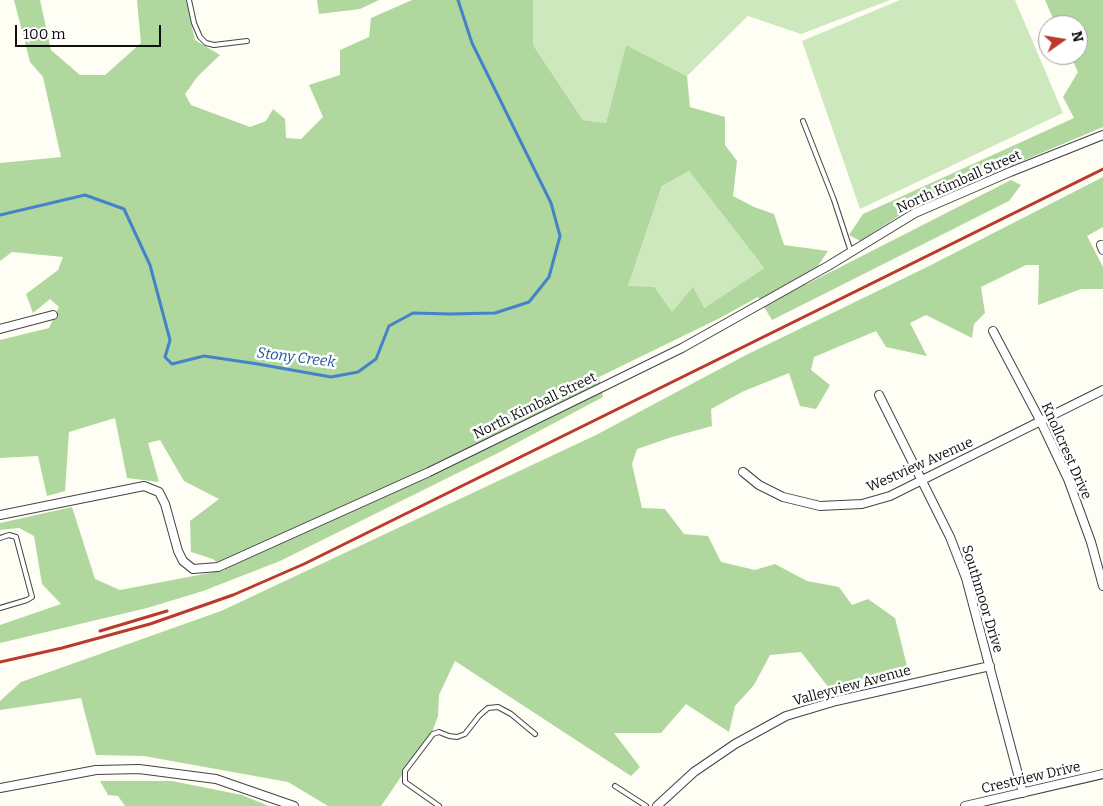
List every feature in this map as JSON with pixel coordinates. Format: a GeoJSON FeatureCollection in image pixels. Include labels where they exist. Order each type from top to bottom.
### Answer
{"type":"FeatureCollection","features":[{"type":"Feature","properties":{"kind":"street","name":"North Kimball Street"},"geometry":{"type":"LineString","coordinates":[[0,515],[144,486],[159,492],[165,504],[178,552],[183,561],[193,570],[218,567],[429,472],[682,348],[851,252],[915,213],[1103,135]]}},
{"type":"Feature","properties":{"kind":"street"},"geometry":{"type":"LineString","coordinates":[[0,329],[52,315]]}},
{"type":"Feature","properties":{"kind":"street","name":"Knollcrest Drive"},"geometry":{"type":"LineString","coordinates":[[994,331],[1041,422],[1071,488],[1091,542],[1103,586]]}},
{"type":"Feature","properties":{"kind":"street","name":"Westview Avenue"},"geometry":{"type":"LineString","coordinates":[[742,472],[759,485],[783,497],[820,506],[862,504],[890,496],[1103,390]]}},
{"type":"Feature","properties":{"kind":"street","name":"Southmoor Drive"},"geometry":{"type":"LineString","coordinates":[[880,395],[950,537],[966,578],[1022,793]]}},
{"type":"Feature","properties":{"kind":"street","name":"Valleyview Avenue"},"geometry":{"type":"LineString","coordinates":[[657,806],[694,772],[734,744],[786,716],[836,701],[990,666]]}},
{"type":"Feature","properties":{"kind":"street"},"geometry":{"type":"LineString","coordinates":[[0,788],[96,770],[139,769],[216,779],[294,806]]}},
{"type":"Feature","properties":{"kind":"street","name":"Crestview Drive"},"geometry":{"type":"LineString","coordinates":[[965,806],[1103,774]]}},
{"type":"Feature","properties":{"kind":"lane"},"geometry":{"type":"LineString","coordinates":[[189,0],[194,23],[200,37],[206,43],[214,46],[247,41]]}},
{"type":"Feature","properties":{"kind":"lane"},"geometry":{"type":"LineString","coordinates":[[803,121],[834,200],[851,252]]}},
{"type":"Feature","properties":{"kind":"lane"},"geometry":{"type":"LineString","coordinates":[[0,538],[9,535],[16,537],[32,597],[0,608]]}},
{"type":"Feature","properties":{"kind":"lane"},"geometry":{"type":"LineString","coordinates":[[439,806],[405,782],[405,771],[433,734],[439,732],[458,737],[465,734],[488,708],[498,707],[511,714],[535,734]]}},
{"type":"Feature","properties":{"kind":"lane"},"geometry":{"type":"LineString","coordinates":[[615,786],[646,806]]}},
{"type":"Feature","properties":{"kind":"green space"},"geometry":{"type":"Polygon","coordinates":[[[14,0],[40,0],[51,50],[80,75],[105,75],[141,43],[137,0],[186,0],[195,40],[220,55],[198,76],[185,94],[191,105],[250,127],[266,121],[273,109],[285,119],[286,138],[301,139],[323,117],[309,85],[340,75],[340,50],[369,37],[371,18],[412,0],[533,0],[533,45],[583,120],[606,123],[626,45],[687,76],[690,107],[725,117],[725,145],[737,161],[733,196],[754,207],[774,214],[784,245],[828,251],[805,285],[1011,180],[1021,185],[1009,201],[772,320],[758,297],[720,318],[599,377],[603,397],[496,454],[280,561],[203,591],[147,608],[0,643],[0,625],[61,604],[42,584],[34,536],[19,528],[0,530],[0,523],[72,507],[95,579],[120,590],[225,570],[213,559],[191,552],[190,521],[219,499],[184,481],[160,440],[148,443],[159,482],[127,478],[115,418],[69,432],[65,491],[47,496],[38,456],[0,458],[0,340],[49,328],[59,307],[50,299],[33,313],[26,294],[58,270],[63,257],[12,252],[0,261],[0,163],[61,157],[43,77],[30,62],[14,0]],[[689,171],[662,186],[628,286],[654,287],[672,312],[693,287],[704,308],[764,268],[689,171]]]}},
{"type":"Feature","properties":{"kind":"green space"},"geometry":{"type":"Polygon","coordinates":[[[317,0],[379,0],[360,9],[319,14],[317,0]]]}},
{"type":"Feature","properties":{"kind":"green space"},"geometry":{"type":"Polygon","coordinates":[[[533,0],[890,0],[801,34],[748,16],[687,76],[626,45],[606,123],[583,120],[533,45],[533,0]]]}},
{"type":"Feature","properties":{"kind":"green space"},"geometry":{"type":"Polygon","coordinates":[[[900,0],[1015,0],[1038,54],[1038,65],[1043,65],[1063,113],[860,209],[802,41],[900,0]]]}},
{"type":"Feature","properties":{"kind":"green space"},"geometry":{"type":"Polygon","coordinates":[[[1045,0],[1103,0],[1103,127],[911,208],[860,241],[849,235],[863,214],[1074,118],[1063,97],[1078,72],[1075,65],[1088,65],[1088,15],[1052,15],[1045,0]]]}},
{"type":"Feature","properties":{"kind":"green space"},"geometry":{"type":"Polygon","coordinates":[[[689,171],[764,268],[704,308],[672,312],[628,286],[662,186],[689,171]]]}},
{"type":"Feature","properties":{"kind":"green space"},"geometry":{"type":"Polygon","coordinates":[[[1103,177],[1103,227],[1087,236],[1103,267],[1103,289],[1081,289],[1038,305],[1039,265],[1026,265],[981,287],[985,313],[974,324],[972,338],[926,315],[910,323],[927,356],[886,347],[876,331],[814,357],[811,370],[830,385],[816,409],[800,406],[789,373],[744,391],[711,409],[712,426],[637,449],[632,464],[642,508],[665,509],[684,534],[708,536],[721,562],[755,570],[775,564],[807,581],[839,587],[852,605],[868,599],[895,618],[907,666],[829,688],[801,652],[770,655],[754,685],[735,706],[729,732],[686,704],[661,733],[614,733],[640,767],[631,776],[455,661],[439,695],[438,716],[433,730],[381,806],[328,806],[288,782],[144,756],[96,755],[81,698],[0,710],[0,701],[21,682],[221,611],[596,435],[746,355],[929,266],[1103,177]]]}},
{"type":"Feature","properties":{"kind":"green space"},"geometry":{"type":"Polygon","coordinates":[[[100,781],[172,781],[242,795],[269,806],[125,806],[118,796],[108,795],[100,781]]]}},
{"type":"Feature","properties":{"kind":"waterway","name":"Stony Creek"},"geometry":{"type":"LineString","coordinates":[[0,215],[85,195],[124,209],[150,265],[170,340],[165,357],[172,364],[204,356],[331,377],[358,372],[376,359],[389,326],[413,313],[495,313],[529,302],[549,277],[560,236],[551,203],[472,43],[458,0]]}},
{"type":"Feature","properties":{"kind":"railway"},"geometry":{"type":"LineString","coordinates":[[0,662],[62,648],[150,624],[233,595],[304,564],[1103,169]]}},
{"type":"Feature","properties":{"kind":"railway"},"geometry":{"type":"LineString","coordinates":[[100,631],[167,611]]}}]}
